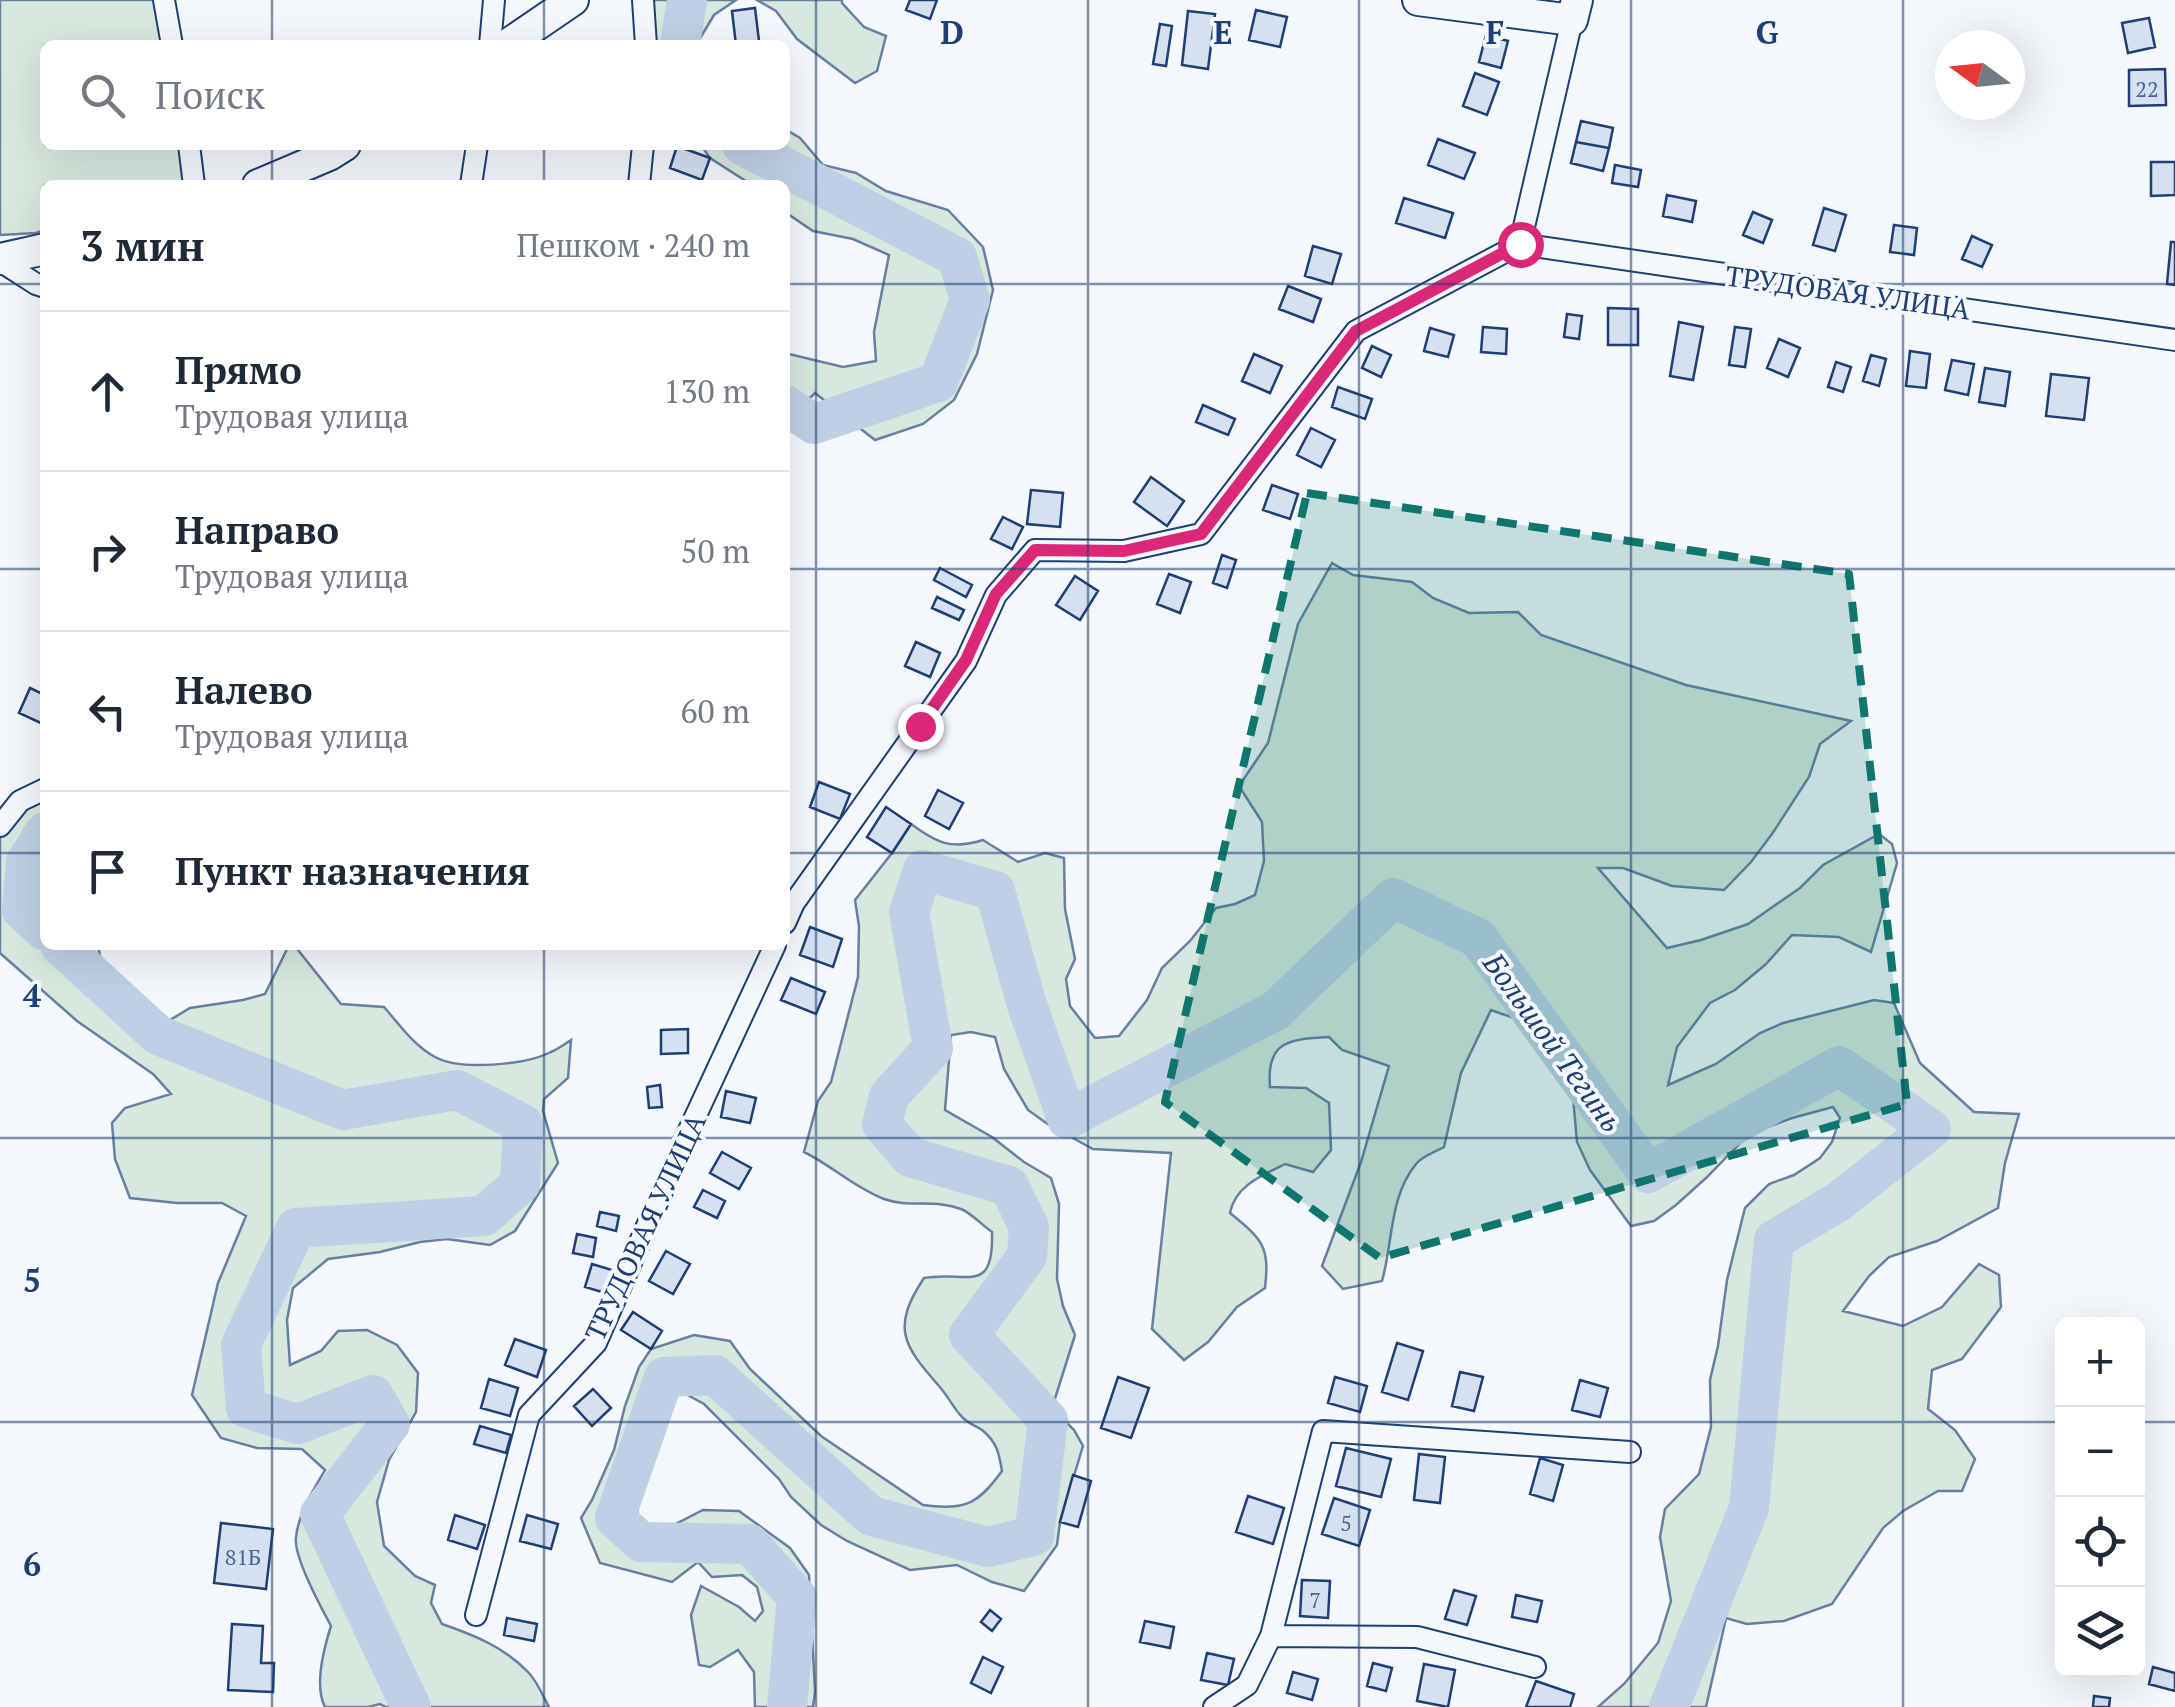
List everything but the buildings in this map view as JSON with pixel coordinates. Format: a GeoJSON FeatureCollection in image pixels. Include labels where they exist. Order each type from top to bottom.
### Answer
{"type":"FeatureCollection","features":[{"type":"Feature","properties":{"kind":"street"},"geometry":{"type":"LineString","coordinates":[[164,0],[171,40]]}},
{"type":"Feature","properties":{"kind":"street"},"geometry":{"type":"LineString","coordinates":[[490,40],[494,0]]}},
{"type":"Feature","properties":{"kind":"street"},"geometry":{"type":"LineString","coordinates":[[515,40],[573,0]]}},
{"type":"Feature","properties":{"kind":"street"},"geometry":{"type":"LineString","coordinates":[[644,0],[646,40]]}},
{"type":"Feature","properties":{"kind":"street"},"geometry":{"type":"LineString","coordinates":[[790,912],[966,660],[996,594],[1035,550],[1124,551],[1201,534],[1356,331],[1520,244],[1575,10],[1418,0]]}},
{"type":"Feature","properties":{"kind":"street"},"geometry":{"type":"LineString","coordinates":[[190,150],[193,180]]}},
{"type":"Feature","properties":{"kind":"street"},"geometry":{"type":"LineString","coordinates":[[280,180],[310,173],[339,150]]}},
{"type":"Feature","properties":{"kind":"street"},"geometry":{"type":"LineString","coordinates":[[473,180],[476,150]]}},
{"type":"Feature","properties":{"kind":"street"},"geometry":{"type":"LineString","coordinates":[[640,180],[643,150]]}},
{"type":"Feature","properties":{"kind":"street","name":"ТРУДОВАЯ УЛИЦА"},"geometry":{"type":"LineString","coordinates":[[1520,244],[2175,340]]}},
{"type":"Feature","properties":{"kind":"street"},"geometry":{"type":"LineString","coordinates":[[0,260],[40,250]]}},
{"type":"Feature","properties":{"kind":"street"},"geometry":{"type":"LineString","coordinates":[[0,260],[40,285]]}},
{"type":"Feature","properties":{"kind":"street"},"geometry":{"type":"LineString","coordinates":[[0,826],[20,802],[40,792]]}},
{"type":"Feature","properties":{"kind":"street","name":"ТРУДОВАЯ УЛИЦА"},"geometry":{"type":"LineString","coordinates":[[476,1616],[529,1414],[596,1344],[773,950]]}},
{"type":"Feature","properties":{"kind":"street"},"geometry":{"type":"LineString","coordinates":[[1214,1707],[1247,1684],[1271,1636],[1323,1431],[1630,1452]]}},
{"type":"Feature","properties":{"kind":"street"},"geometry":{"type":"LineString","coordinates":[[1271,1636],[1417,1637],[1535,1666]]}},
{"type":"Feature","properties":{"kind":"highlighted area"},"geometry":{"type":"Polygon","coordinates":[[[1307,493],[1849,574],[1907,1104],[1380,1258],[1165,1102],[1307,493]]]}},
{"type":"Feature","properties":{"kind":"shaded area"},"geometry":{"type":"Polygon","coordinates":[[[0,0],[157,0],[163,40],[40,40],[40,150],[182,150],[183,180],[40,180],[40,232],[0,235],[0,0]]]}},
{"type":"Feature","properties":{"kind":"shaded area"},"geometry":{"type":"Polygon","coordinates":[[[643,0],[736,0],[714,15],[699,40],[653,40],[643,0]]]}},
{"type":"Feature","properties":{"kind":"shaded area"},"geometry":{"type":"Polygon","coordinates":[[[757,0],[842,0],[864,27],[886,36],[877,71],[855,83],[797,39],[776,11],[757,0]]]}},
{"type":"Feature","properties":{"kind":"shaded area"},"geometry":{"type":"Polygon","coordinates":[[[790,132],[823,165],[856,173],[886,191],[948,210],[983,247],[993,290],[977,354],[954,400],[923,424],[875,440],[815,393],[790,417],[790,354],[843,367],[876,361],[874,332],[889,255],[853,239],[813,231],[790,215],[790,180],[744,180],[710,158],[704,150],[790,150],[790,132]]]}},
{"type":"Feature","properties":{"kind":"shaded area"},"geometry":{"type":"Polygon","coordinates":[[[1332,563],[1353,575],[1412,582],[1433,598],[1469,613],[1518,612],[1541,635],[1686,685],[1851,721],[1820,744],[1809,777],[1772,834],[1724,890],[1672,886],[1623,868],[1598,868],[1667,948],[1748,924],[1800,888],[1823,865],[1879,834],[1892,844],[1897,863],[1871,952],[1839,937],[1792,935],[1735,990],[1710,1003],[1677,1047],[1668,1085],[1716,1064],[1760,1033],[1783,1023],[1874,1000],[1894,1003],[1920,1063],[1974,1112],[2019,1114],[1998,1208],[1937,1241],[1889,1257],[1843,1311],[1903,1326],[1942,1307],[1979,1264],[1999,1275],[2001,1307],[1962,1359],[1932,1370],[1928,1409],[1955,1430],[1975,1459],[1962,1491],[1938,1491],[1883,1528],[1832,1604],[1784,1621],[1747,1624],[1726,1618],[1706,1707],[1598,1707],[1624,1684],[1658,1643],[1671,1601],[1660,1537],[1665,1509],[1699,1474],[1711,1427],[1710,1380],[1727,1280],[1745,1208],[1769,1184],[1794,1175],[1820,1158],[1832,1142],[1840,1118],[1833,1107],[1749,1134],[1676,1205],[1654,1221],[1631,1226],[1590,1170],[1577,1142],[1573,1097],[1540,1049],[1531,1024],[1491,1010],[1461,1073],[1444,1147],[1419,1161],[1401,1191],[1382,1281],[1343,1289],[1322,1266],[1361,1162],[1389,1066],[1342,1050],[1329,1037],[1292,1042],[1276,1051],[1270,1087],[1306,1088],[1329,1103],[1331,1150],[1313,1172],[1285,1164],[1250,1183],[1237,1196],[1230,1213],[1261,1244],[1266,1262],[1265,1288],[1237,1307],[1208,1342],[1184,1360],[1152,1329],[1171,1153],[1093,1149],[1028,1110],[1004,1069],[995,1037],[971,1032],[951,1035],[945,1110],[1051,1178],[1059,1204],[1057,1279],[1075,1335],[1052,1408],[1074,1430],[1083,1446],[1057,1545],[1024,1591],[992,1582],[957,1565],[910,1570],[821,1525],[704,1404],[671,1386],[643,1465],[636,1494],[638,1520],[656,1534],[703,1510],[739,1511],[790,1548],[809,1575],[813,1707],[755,1707],[754,1672],[738,1650],[710,1667],[699,1665],[691,1615],[701,1586],[739,1607],[755,1621],[763,1611],[757,1587],[742,1575],[712,1577],[698,1562],[672,1582],[600,1563],[581,1518],[614,1450],[639,1367],[651,1349],[694,1335],[730,1341],[750,1369],[821,1436],[923,1505],[950,1507],[969,1503],[1002,1471],[991,1439],[963,1418],[917,1359],[905,1323],[907,1310],[924,1278],[982,1273],[988,1265],[992,1232],[969,1213],[952,1206],[884,1199],[804,1152],[818,1101],[831,1082],[858,977],[855,900],[911,824],[945,843],[983,840],[1018,862],[1045,853],[1064,858],[1065,909],[1075,959],[1066,979],[1070,1006],[1095,1038],[1119,1036],[1147,1000],[1162,968],[1216,908],[1255,895],[1264,861],[1262,822],[1239,786],[1268,743],[1298,624],[1332,563]]]}},
{"type":"Feature","properties":{"kind":"shaded area"},"geometry":{"type":"Polygon","coordinates":[[[40,795],[40,950],[99,950],[102,967],[137,1005],[170,1020],[190,1008],[265,994],[287,950],[298,950],[341,1004],[384,1007],[420,1047],[446,1061],[476,1065],[510,1063],[540,1057],[571,1040],[568,1078],[544,1099],[543,1111],[558,1163],[515,1231],[490,1245],[447,1239],[328,1259],[293,1288],[287,1320],[290,1365],[321,1351],[338,1331],[367,1330],[397,1345],[418,1373],[416,1412],[389,1460],[377,1502],[384,1546],[415,1576],[435,1585],[431,1603],[442,1624],[509,1655],[531,1676],[549,1707],[325,1707],[320,1678],[331,1626],[303,1568],[296,1537],[303,1510],[325,1470],[302,1449],[257,1448],[221,1438],[192,1395],[218,1283],[246,1216],[222,1203],[130,1198],[115,1159],[112,1123],[125,1108],[171,1094],[153,1074],[77,1021],[0,953],[0,826],[40,795]]]}},
{"type":"Feature","properties":{"kind":"waterway","name":"Большой Тегинь"},"geometry":{"type":"LineString","coordinates":[[681,40],[687,0]]}},
{"type":"Feature","properties":{"kind":"waterway","name":"Большой Тегинь"},"geometry":{"type":"LineString","coordinates":[[752,150],[957,257],[970,300],[938,382],[814,424],[790,408]]}},
{"type":"Feature","properties":{"kind":"waterway","name":"Большой Тегинь"},"geometry":{"type":"LineString","coordinates":[[40,840],[26,862],[22,910],[40,926]]}},
{"type":"Feature","properties":{"kind":"waterway","name":"Большой Тегинь"},"geometry":{"type":"LineString","coordinates":[[787,1707],[797,1597],[750,1544],[641,1542],[615,1518],[664,1377],[715,1375],[871,1516],[988,1547],[1034,1536],[1048,1420],[969,1335],[1027,1256],[1029,1227],[1009,1186],[910,1157],[882,1124],[889,1096],[933,1048],[909,912],[923,870],[995,891],[1027,1005],[1067,1119],[1275,1011],[1393,898],[1478,938],[1648,1173],[1839,1066],[1931,1129],[1838,1202],[1774,1240],[1749,1508],[1669,1707]]}},
{"type":"Feature","properties":{"kind":"waterway","name":"Большой Тегинь"},"geometry":{"type":"LineString","coordinates":[[65,950],[158,1035],[343,1110],[457,1090],[523,1124],[520,1184],[484,1216],[296,1228],[241,1345],[246,1408],[298,1424],[373,1395],[390,1424],[320,1514],[411,1707]]}},
{"type":"Feature","properties":{"kind":"route"},"geometry":{"type":"LineString","coordinates":[[920,726],[966,660],[996,594],[1035,550],[1124,551],[1201,534],[1356,331],[1520,244]]}}]}
